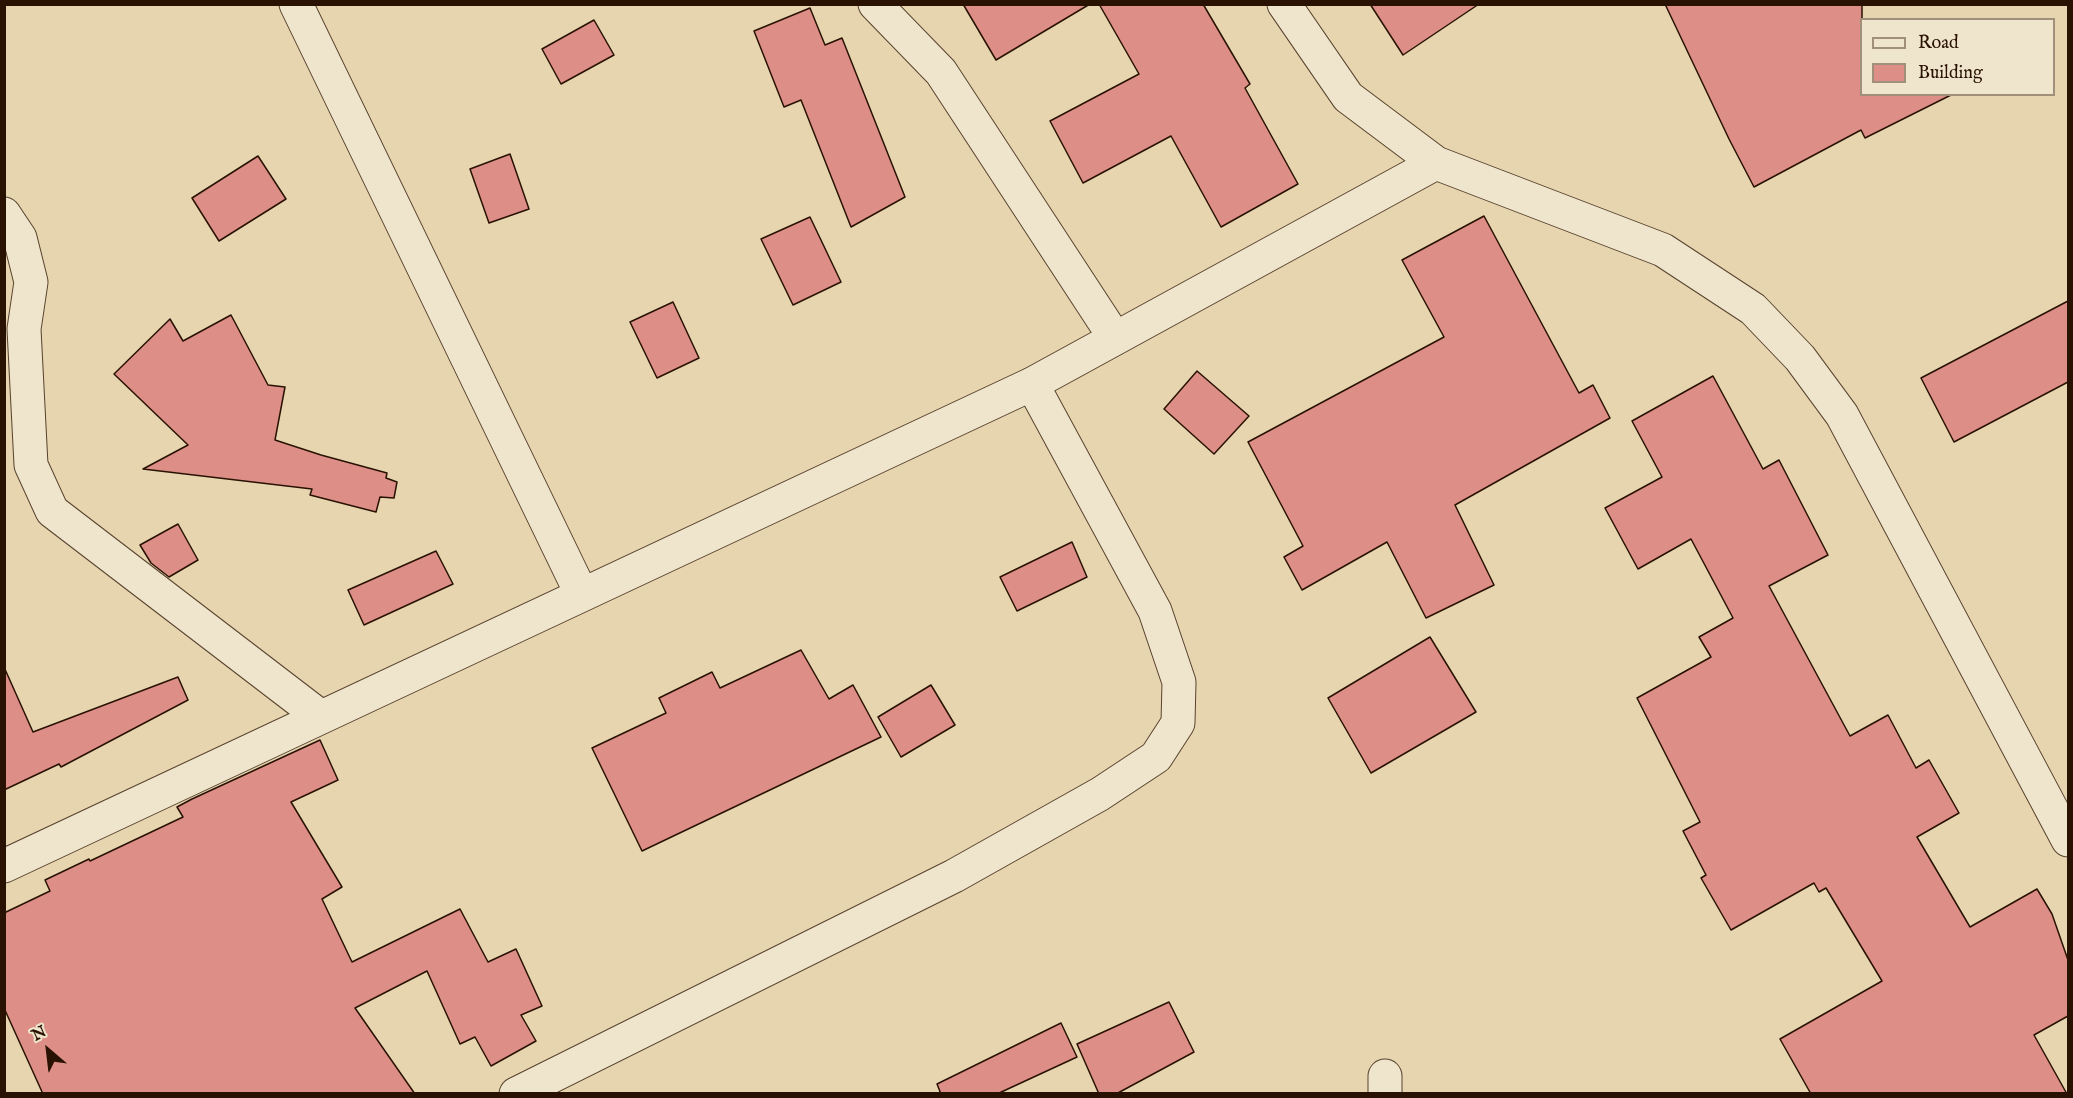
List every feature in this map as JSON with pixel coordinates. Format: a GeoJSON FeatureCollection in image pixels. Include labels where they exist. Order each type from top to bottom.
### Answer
{"type":"FeatureCollection","features":[{"type":"Feature","properties":{"kind":"street"},"geometry":{"type":"LineString","coordinates":[[297,4],[582,595]]}},
{"type":"Feature","properties":{"kind":"street"},"geometry":{"type":"LineString","coordinates":[[875,4],[941,72],[1115,338]]}},
{"type":"Feature","properties":{"kind":"street"},"geometry":{"type":"LineString","coordinates":[[1284,4],[1348,97],[1436,163],[1663,250],[1753,309],[1800,358],[1842,415],[2068,839]]}},
{"type":"Feature","properties":{"kind":"street"},"geometry":{"type":"LineString","coordinates":[[4,866],[1032,384],[1436,163]]}},
{"type":"Feature","properties":{"kind":"street"},"geometry":{"type":"LineString","coordinates":[[4,214],[20,238],[32,282],[24,329],[29,445],[31,465],[52,511],[321,717]]}},
{"type":"Feature","properties":{"kind":"street"},"geometry":{"type":"LineString","coordinates":[[516,1094],[954,876],[1100,794],[1156,757],[1178,723],[1179,682],[1155,611],[1032,384]]}},
{"type":"Feature","properties":{"kind":"building"},"geometry":{"type":"Polygon","coordinates":[[[963,4],[1090,4],[996,60],[963,4]]]}},
{"type":"Feature","properties":{"kind":"building"},"geometry":{"type":"Polygon","coordinates":[[[1099,4],[1203,4],[1250,84],[1245,88],[1298,184],[1221,227],[1171,136],[1083,183],[1050,121],[1139,74],[1099,4]]]}},
{"type":"Feature","properties":{"kind":"building"},"geometry":{"type":"Polygon","coordinates":[[[1370,4],[1479,4],[1403,55],[1370,4]]]}},
{"type":"Feature","properties":{"kind":"building"},"geometry":{"type":"Polygon","coordinates":[[[1665,4],[1862,4],[1860,96],[1949,96],[1865,138],[1861,130],[1754,187],[1665,4]]]}},
{"type":"Feature","properties":{"kind":"building"},"geometry":{"type":"Polygon","coordinates":[[[810,8],[825,45],[842,38],[905,197],[851,227],[801,100],[784,107],[754,31],[810,8]]]}},
{"type":"Feature","properties":{"kind":"building"},"geometry":{"type":"Polygon","coordinates":[[[594,20],[614,55],[561,84],[542,49],[594,20]]]}},
{"type":"Feature","properties":{"kind":"building"},"geometry":{"type":"Polygon","coordinates":[[[510,154],[529,209],[489,223],[470,169],[510,154]]]}},
{"type":"Feature","properties":{"kind":"building"},"geometry":{"type":"Polygon","coordinates":[[[258,156],[286,199],[219,241],[192,198],[258,156]]]}},
{"type":"Feature","properties":{"kind":"building"},"geometry":{"type":"Polygon","coordinates":[[[1484,216],[1579,393],[1593,385],[1610,418],[1455,505],[1494,585],[1426,618],[1387,542],[1302,590],[1284,557],[1303,546],[1248,442],[1444,337],[1402,260],[1484,216]]]}},
{"type":"Feature","properties":{"kind":"building"},"geometry":{"type":"Polygon","coordinates":[[[810,217],[841,282],[793,305],[761,239],[810,217]]]}},
{"type":"Feature","properties":{"kind":"building"},"geometry":{"type":"Polygon","coordinates":[[[2068,301],[2068,382],[1954,442],[1921,378],[2068,301]]]}},
{"type":"Feature","properties":{"kind":"building"},"geometry":{"type":"Polygon","coordinates":[[[673,302],[699,358],[657,378],[630,322],[673,302]]]}},
{"type":"Feature","properties":{"kind":"building"},"geometry":{"type":"Polygon","coordinates":[[[231,315],[268,385],[285,387],[275,440],[387,473],[386,478],[397,482],[394,498],[380,497],[376,512],[310,495],[312,489],[143,469],[188,445],[114,374],[170,319],[183,341],[231,315]]]}},
{"type":"Feature","properties":{"kind":"building"},"geometry":{"type":"Polygon","coordinates":[[[1197,371],[1249,416],[1214,454],[1164,409],[1197,371]]]}},
{"type":"Feature","properties":{"kind":"building"},"geometry":{"type":"Polygon","coordinates":[[[1713,376],[1763,469],[1779,460],[1828,555],[1769,586],[1850,736],[1888,715],[1916,768],[1929,760],[1959,813],[1917,837],[1970,927],[2037,889],[2052,914],[2068,960],[2068,1016],[2034,1035],[2067,1094],[1811,1094],[1780,1039],[1882,981],[1826,888],[1819,892],[1814,883],[1731,930],[1701,878],[1706,875],[1683,831],[1700,822],[1637,698],[1711,657],[1699,637],[1733,618],[1691,539],[1638,569],[1605,508],[1662,477],[1632,421],[1713,376]]]}},
{"type":"Feature","properties":{"kind":"building"},"geometry":{"type":"Polygon","coordinates":[[[178,524],[198,560],[169,577],[151,563],[140,545],[178,524]]]}},
{"type":"Feature","properties":{"kind":"building"},"geometry":{"type":"Polygon","coordinates":[[[1072,542],[1087,577],[1017,611],[1000,577],[1072,542]]]}},
{"type":"Feature","properties":{"kind":"building"},"geometry":{"type":"Polygon","coordinates":[[[436,551],[453,584],[364,625],[348,590],[436,551]]]}},
{"type":"Feature","properties":{"kind":"building"},"geometry":{"type":"Polygon","coordinates":[[[1430,637],[1476,712],[1371,773],[1328,698],[1430,637]]]}},
{"type":"Feature","properties":{"kind":"building"},"geometry":{"type":"Polygon","coordinates":[[[801,650],[829,699],[853,685],[881,737],[642,851],[592,748],[666,713],[659,698],[712,672],[720,688],[801,650]]]}},
{"type":"Feature","properties":{"kind":"building"},"geometry":{"type":"Polygon","coordinates":[[[4,667],[33,732],[178,677],[188,700],[61,767],[59,764],[4,790],[4,667]]]}},
{"type":"Feature","properties":{"kind":"building"},"geometry":{"type":"Polygon","coordinates":[[[931,685],[955,725],[901,757],[878,717],[931,685]]]}},
{"type":"Feature","properties":{"kind":"building"},"geometry":{"type":"Polygon","coordinates":[[[320,740],[338,780],[291,802],[342,887],[322,899],[352,962],[460,909],[488,962],[516,949],[542,1006],[521,1015],[536,1041],[491,1066],[475,1037],[460,1044],[427,971],[355,1008],[415,1094],[43,1094],[4,1008],[4,913],[50,891],[45,880],[183,817],[177,807],[320,740]]]}},
{"type":"Feature","properties":{"kind":"building"},"geometry":{"type":"Polygon","coordinates":[[[1169,1002],[1194,1052],[1116,1094],[1099,1094],[1077,1044],[1169,1002]]]}},
{"type":"Feature","properties":{"kind":"building"},"geometry":{"type":"Polygon","coordinates":[[[1061,1023],[1077,1057],[997,1094],[941,1094],[937,1084],[1061,1023]]]}}]}
